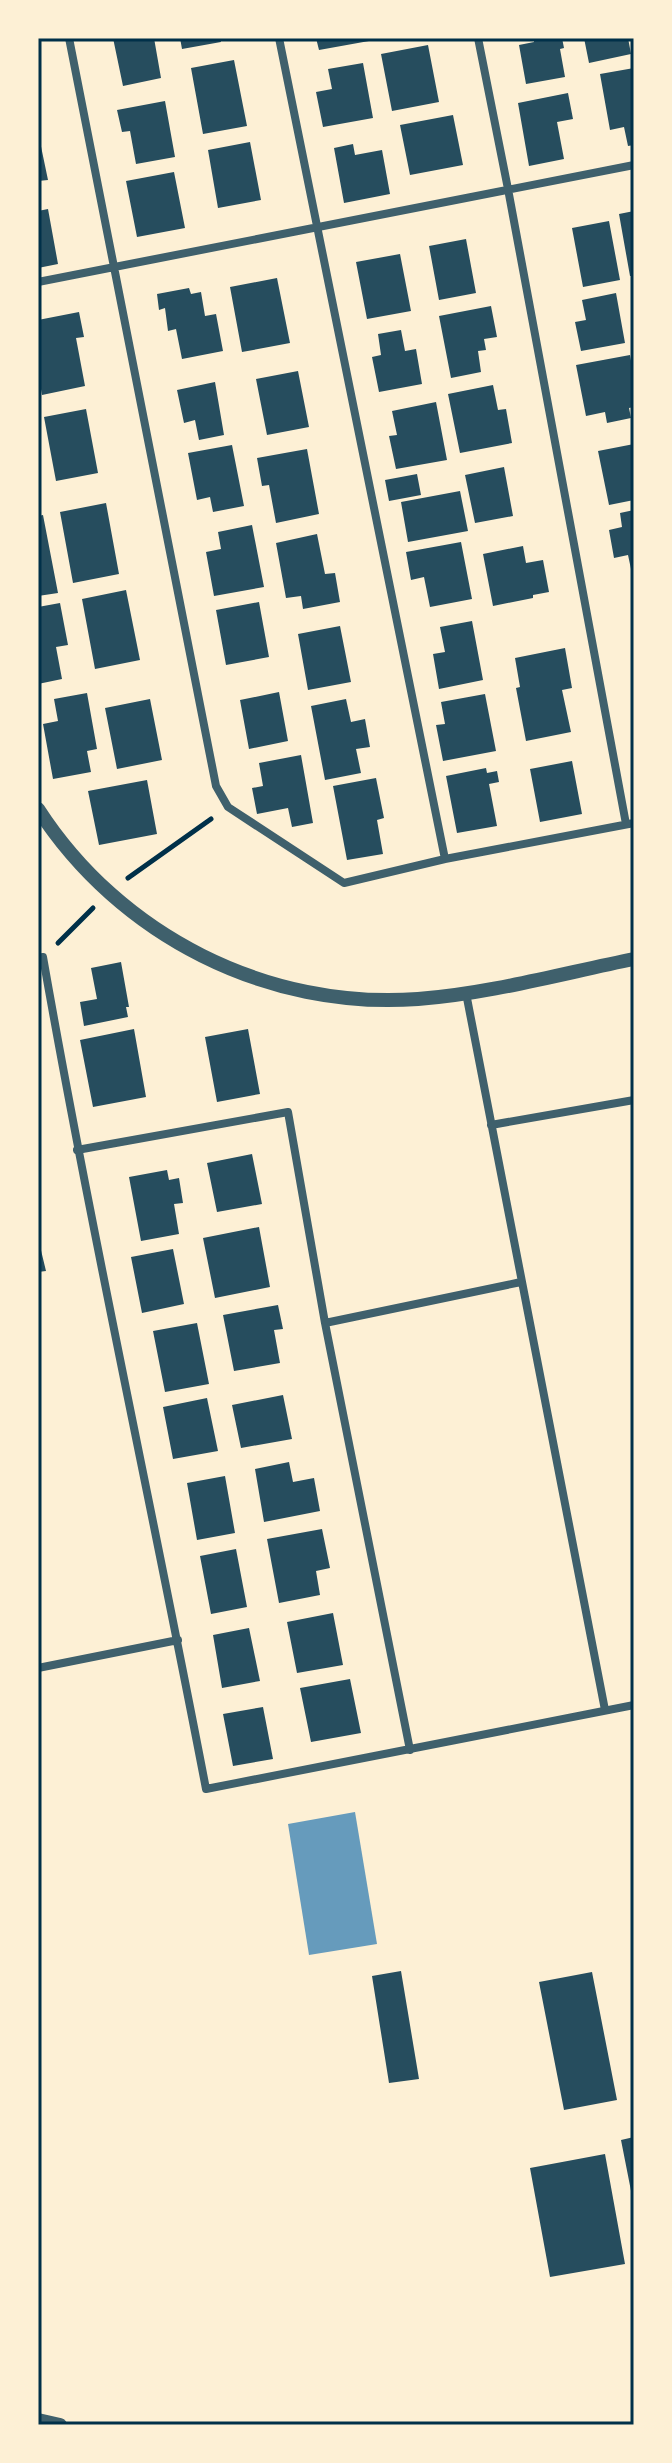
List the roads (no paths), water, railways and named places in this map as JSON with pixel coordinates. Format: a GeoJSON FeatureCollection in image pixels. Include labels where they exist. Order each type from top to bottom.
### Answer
{"type":"FeatureCollection","features":[{"type":"Feature","properties":{"kind":"street"},"geometry":{"type":"LineString","coordinates":[[69,38],[216,786],[228,807],[344,883],[445,859],[630,824],[478,38]]}},
{"type":"Feature","properties":{"kind":"street"},"geometry":{"type":"LineString","coordinates":[[279,38],[445,859]]}},
{"type":"Feature","properties":{"kind":"street"},"geometry":{"type":"LineString","coordinates":[[38,282],[634,165]]}},
{"type":"Feature","properties":{"kind":"street"},"geometry":{"type":"LineString","coordinates":[[38,809],[76,861],[108,893],[146,923],[230,969],[275,985],[334,997],[418,999],[466,993],[634,959]]}},
{"type":"Feature","properties":{"kind":"street"},"geometry":{"type":"LineString","coordinates":[[38,958],[43,957],[77,1150],[206,1789],[634,1705]]}},
{"type":"Feature","properties":{"kind":"street"},"geometry":{"type":"LineString","coordinates":[[466,993],[605,1710]]}},
{"type":"Feature","properties":{"kind":"street"},"geometry":{"type":"LineString","coordinates":[[491,1125],[634,1100]]}},
{"type":"Feature","properties":{"kind":"street"},"geometry":{"type":"LineString","coordinates":[[77,1150],[288,1112],[325,1323],[410,1750]]}},
{"type":"Feature","properties":{"kind":"street"},"geometry":{"type":"LineString","coordinates":[[325,1323],[521,1282]]}},
{"type":"Feature","properties":{"kind":"street"},"geometry":{"type":"LineString","coordinates":[[38,1668],[178,1640]]}},
{"type":"Feature","properties":{"kind":"street"},"geometry":{"type":"LineString","coordinates":[[38,2420],[60,2425]]}},
{"type":"Feature","properties":{"kind":"water"},"geometry":{"type":"Polygon","coordinates":[[[355,1812],[377,1944],[309,1955],[288,1824],[355,1812]]]}}]}
